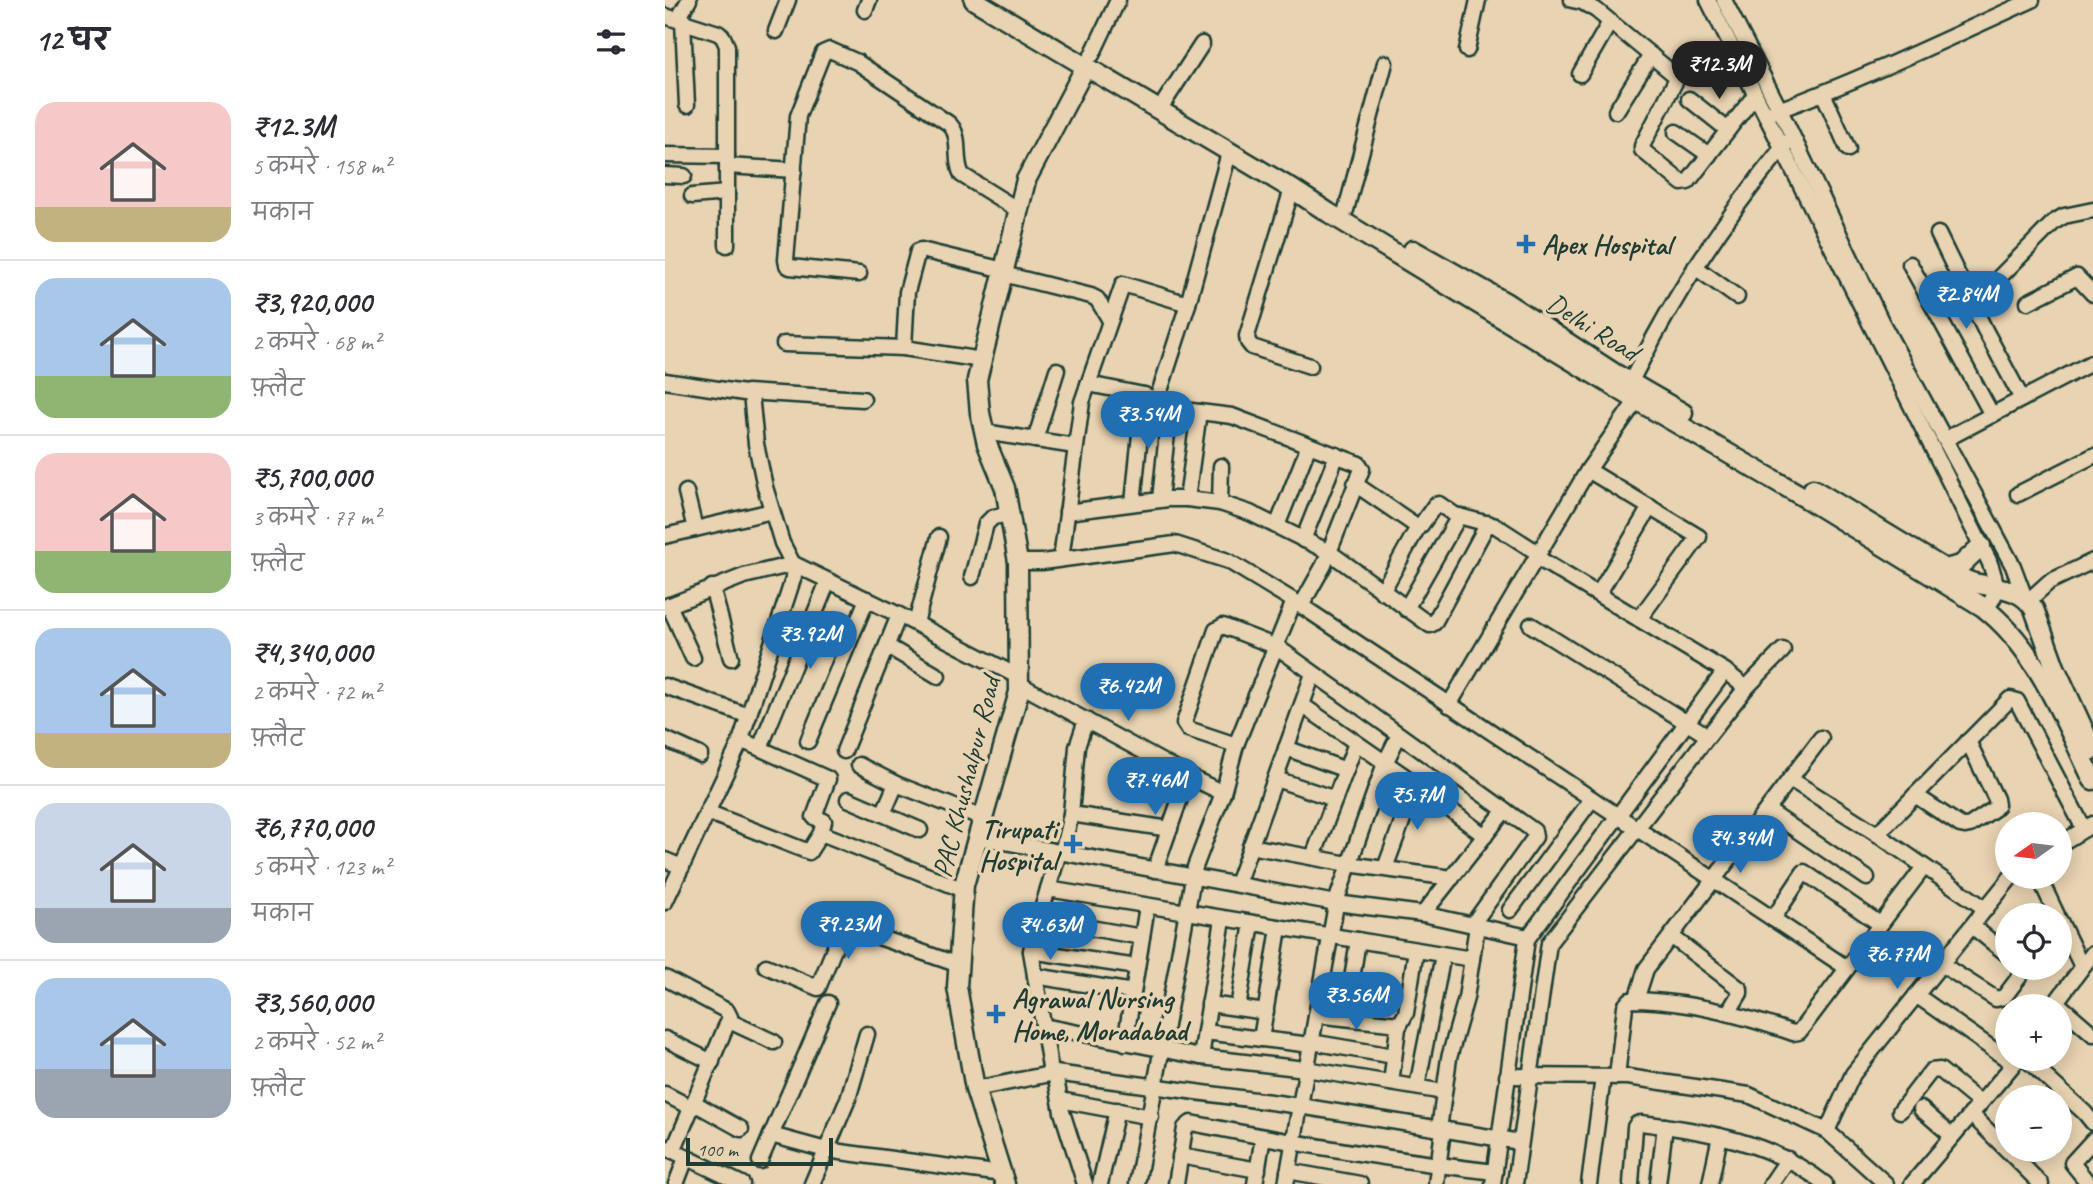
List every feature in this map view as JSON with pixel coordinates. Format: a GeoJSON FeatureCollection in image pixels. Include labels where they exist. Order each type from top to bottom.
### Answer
{"type":"FeatureCollection","features":[{"type":"Feature","properties":{"kind":"main road"},"geometry":{"type":"LineString","coordinates":[[974,0],[1089,61],[1229,153],[1634,392],[1985,608],[2006,629],[2034,665],[2093,780]]}},
{"type":"Feature","properties":{"kind":"main road","name":"Delhi Road"},"geometry":{"type":"LineString","coordinates":[[996,0],[1089,61],[1164,101],[1505,303],[1634,392],[1863,518],[1945,569],[1970,582],[2018,593],[2027,600]]}},
{"type":"Feature","properties":{"kind":"main road","name":"PAC Khushalpur Road"},"geometry":{"type":"LineString","coordinates":[[1003,1179],[975,1089],[957,988],[964,890],[1019,692],[1018,562],[1005,488],[987,444],[980,414],[977,380],[1026,180],[1089,61]]}},
{"type":"Feature","properties":{"kind":"main road"},"geometry":{"type":"LineString","coordinates":[[1945,569],[1961,565],[1981,546]]}},
{"type":"Feature","properties":{"kind":"main road"},"geometry":{"type":"LineString","coordinates":[[2027,600],[2034,609],[2093,750]]}},
{"type":"Feature","properties":{"kind":"main road"},"geometry":{"type":"LineString","coordinates":[[2024,650],[2044,637]]}},
{"type":"Feature","properties":{"kind":"street"},"geometry":{"type":"LineString","coordinates":[[687,105],[675,19],[689,0]]}},
{"type":"Feature","properties":{"kind":"street"},"geometry":{"type":"LineString","coordinates":[[776,31],[788,0]]}},
{"type":"Feature","properties":{"kind":"street"},"geometry":{"type":"LineString","coordinates":[[1089,61],[1118,0]]}},
{"type":"Feature","properties":{"kind":"street"},"geometry":{"type":"LineString","coordinates":[[1467,50],[1478,0]]}},
{"type":"Feature","properties":{"kind":"street"},"geometry":{"type":"LineString","coordinates":[[1708,0],[1995,576],[1997,587],[1991,602],[1985,608]]}},
{"type":"Feature","properties":{"kind":"street"},"geometry":{"type":"LineString","coordinates":[[1724,0],[1793,136],[1881,321],[2013,566],[2027,600],[2049,582],[2093,561]]}},
{"type":"Feature","properties":{"kind":"street"},"geometry":{"type":"LineString","coordinates":[[1765,115],[1823,93],[2032,0]]}},
{"type":"Feature","properties":{"kind":"street"},"geometry":{"type":"LineString","coordinates":[[1579,1],[1599,5],[1611,22],[1673,73],[1676,80],[1642,150],[1682,183],[1688,182],[1755,94]]}},
{"type":"Feature","properties":{"kind":"street"},"geometry":{"type":"LineString","coordinates":[[675,19],[718,33],[727,46],[727,245]]}},
{"type":"Feature","properties":{"kind":"street"},"geometry":{"type":"LineString","coordinates":[[1580,74],[1611,22]]}},
{"type":"Feature","properties":{"kind":"street"},"geometry":{"type":"LineString","coordinates":[[1164,101],[1202,44]]}},
{"type":"Feature","properties":{"kind":"street"},"geometry":{"type":"LineString","coordinates":[[859,274],[787,265],[798,116],[823,53],[830,50],[857,62],[953,127],[958,166],[962,175],[1019,210]]}},
{"type":"Feature","properties":{"kind":"street"},"geometry":{"type":"LineString","coordinates":[[1616,111],[1651,55]]}},
{"type":"Feature","properties":{"kind":"street"},"geometry":{"type":"LineString","coordinates":[[1346,210],[1385,63]]}},
{"type":"Feature","properties":{"kind":"street"},"geometry":{"type":"LineString","coordinates":[[1823,93],[1848,149]]}},
{"type":"Feature","properties":{"kind":"street"},"geometry":{"type":"LineString","coordinates":[[1689,99],[1728,130]]}},
{"type":"Feature","properties":{"kind":"street"},"geometry":{"type":"LineString","coordinates":[[1676,132],[1709,155]]}},
{"type":"Feature","properties":{"kind":"street"},"geometry":{"type":"LineString","coordinates":[[1449,705],[1634,392],[1674,301],[1724,223],[1793,136]]}},
{"type":"Feature","properties":{"kind":"street"},"geometry":{"type":"LineString","coordinates":[[1133,503],[1157,400],[1188,304],[1229,153]]}},
{"type":"Feature","properties":{"kind":"street"},"geometry":{"type":"LineString","coordinates":[[665,155],[794,170]]}},
{"type":"Feature","properties":{"kind":"street"},"geometry":{"type":"LineString","coordinates":[[665,175],[684,176]]}},
{"type":"Feature","properties":{"kind":"street"},"geometry":{"type":"LineString","coordinates":[[1292,189],[1247,336],[1252,347],[1310,366]]}},
{"type":"Feature","properties":{"kind":"street"},"geometry":{"type":"LineString","coordinates":[[692,196],[727,193]]}},
{"type":"Feature","properties":{"kind":"street"},"geometry":{"type":"LineString","coordinates":[[1972,305],[2054,222],[2064,216],[2093,211]]}},
{"type":"Feature","properties":{"kind":"street"},"geometry":{"type":"LineString","coordinates":[[1938,234],[2022,399]]}},
{"type":"Feature","properties":{"kind":"street"},"geometry":{"type":"LineString","coordinates":[[904,348],[907,292],[918,251],[921,250],[1091,296],[1110,320]]}},
{"type":"Feature","properties":{"kind":"street"},"geometry":{"type":"LineString","coordinates":[[1910,264],[1992,415]]}},
{"type":"Feature","properties":{"kind":"street"},"geometry":{"type":"LineString","coordinates":[[1695,267],[1737,297]]}},
{"type":"Feature","properties":{"kind":"street"},"geometry":{"type":"LineString","coordinates":[[2028,302],[2077,277],[2093,294]]}},
{"type":"Feature","properties":{"kind":"street"},"geometry":{"type":"LineString","coordinates":[[1061,559],[1082,402],[1123,284],[1188,304]]}},
{"type":"Feature","properties":{"kind":"street"},"geometry":{"type":"LineString","coordinates":[[784,344],[904,348],[982,360]]}},
{"type":"Feature","properties":{"kind":"street"},"geometry":{"type":"LineString","coordinates":[[1946,439],[2093,362]]}},
{"type":"Feature","properties":{"kind":"street"},"geometry":{"type":"LineString","coordinates":[[1035,440],[1057,369]]}},
{"type":"Feature","properties":{"kind":"street"},"geometry":{"type":"LineString","coordinates":[[665,381],[747,392],[863,399]]}},
{"type":"Feature","properties":{"kind":"street"},"geometry":{"type":"LineString","coordinates":[[1088,384],[1157,400],[1183,410],[1226,414],[1361,466],[1324,565],[1298,604],[1236,745],[1223,793],[1193,877],[1137,1184]]}},
{"type":"Feature","properties":{"kind":"street"},"geometry":{"type":"LineString","coordinates":[[665,902],[741,740],[794,576],[794,564],[782,543],[772,511],[756,443],[753,400],[747,392]]}},
{"type":"Feature","properties":{"kind":"street"},"geometry":{"type":"LineString","coordinates":[[1157,400],[1160,499]]}},
{"type":"Feature","properties":{"kind":"street"},"geometry":{"type":"LineString","coordinates":[[1188,499],[1199,412]]}},
{"type":"Feature","properties":{"kind":"street"},"geometry":{"type":"LineString","coordinates":[[985,432],[1076,446]]}},
{"type":"Feature","properties":{"kind":"street"},"geometry":{"type":"LineString","coordinates":[[1277,526],[1309,445]]}},
{"type":"Feature","properties":{"kind":"street"},"geometry":{"type":"LineString","coordinates":[[1303,540],[1337,456]]}},
{"type":"Feature","properties":{"kind":"street"},"geometry":{"type":"LineString","coordinates":[[2018,494],[2093,456]]}},
{"type":"Feature","properties":{"kind":"street"},"geometry":{"type":"LineString","coordinates":[[1220,503],[1221,466]]}},
{"type":"Feature","properties":{"kind":"street"},"geometry":{"type":"LineString","coordinates":[[1588,470],[1699,537],[1639,619]]}},
{"type":"Feature","properties":{"kind":"street"},"geometry":{"type":"LineString","coordinates":[[1355,484],[1418,527]]}},
{"type":"Feature","properties":{"kind":"street"},"geometry":{"type":"LineString","coordinates":[[686,492],[695,529]]}},
{"type":"Feature","properties":{"kind":"street"},"geometry":{"type":"LineString","coordinates":[[1067,512],[1160,499],[1220,503],[1250,513],[1329,552],[1430,625],[1434,623],[1488,523]]}},
{"type":"Feature","properties":{"kind":"street"},"geometry":{"type":"LineString","coordinates":[[1382,592],[1418,527],[1437,504],[1451,514],[1496,526],[1537,555],[1725,671],[1746,688]]}},
{"type":"Feature","properties":{"kind":"street"},"geometry":{"type":"LineString","coordinates":[[1598,593],[1650,507]]}},
{"type":"Feature","properties":{"kind":"street"},"geometry":{"type":"LineString","coordinates":[[665,536],[772,511]]}},
{"type":"Feature","properties":{"kind":"street"},"geometry":{"type":"LineString","coordinates":[[972,577],[986,524],[993,517],[1010,514]]}},
{"type":"Feature","properties":{"kind":"street"},"geometry":{"type":"LineString","coordinates":[[1406,609],[1459,516]]}},
{"type":"Feature","properties":{"kind":"street"},"geometry":{"type":"LineString","coordinates":[[916,623],[939,537]]}},
{"type":"Feature","properties":{"kind":"street"},"geometry":{"type":"LineString","coordinates":[[1018,562],[1175,544],[1228,561],[1298,604],[1847,968]]}},
{"type":"Feature","properties":{"kind":"street"},"geometry":{"type":"LineString","coordinates":[[693,658],[667,606],[744,576],[794,564],[916,623],[1086,720],[1223,793]]}},
{"type":"Feature","properties":{"kind":"street"},"geometry":{"type":"LineString","coordinates":[[760,748],[828,581]]}},
{"type":"Feature","properties":{"kind":"street"},"geometry":{"type":"LineString","coordinates":[[712,587],[731,658]]}},
{"type":"Feature","properties":{"kind":"street"},"geometry":{"type":"LineString","coordinates":[[808,741],[867,599]]}},
{"type":"Feature","properties":{"kind":"street"},"geometry":{"type":"LineString","coordinates":[[843,751],[899,615]]}},
{"type":"Feature","properties":{"kind":"street"},"geometry":{"type":"LineString","coordinates":[[1531,625],[1708,736]]}},
{"type":"Feature","properties":{"kind":"street"},"geometry":{"type":"LineString","coordinates":[[1236,745],[1188,729],[1184,723],[1216,630],[1223,626],[1277,647],[1534,831],[1535,837],[1475,925],[1466,998],[1449,1058],[1436,1184]]}},
{"type":"Feature","properties":{"kind":"street"},"geometry":{"type":"LineString","coordinates":[[887,646],[938,676]]}},
{"type":"Feature","properties":{"kind":"street"},"geometry":{"type":"LineString","coordinates":[[1515,1184],[1549,943],[1746,688],[1783,650]]}},
{"type":"Feature","properties":{"kind":"street"},"geometry":{"type":"LineString","coordinates":[[1175,1184],[1185,1128],[1191,1123],[1263,1138],[1438,1165],[1494,1178],[1528,937],[1725,671]]}},
{"type":"Feature","properties":{"kind":"street"},"geometry":{"type":"LineString","coordinates":[[1237,884],[1313,674]]}},
{"type":"Feature","properties":{"kind":"street"},"geometry":{"type":"LineString","coordinates":[[665,686],[749,716]]}},
{"type":"Feature","properties":{"kind":"street"},"geometry":{"type":"LineString","coordinates":[[1877,834],[2010,699],[2017,701],[2089,826],[2072,837]]}},
{"type":"Feature","properties":{"kind":"street"},"geometry":{"type":"LineString","coordinates":[[1302,705],[1485,836]]}},
{"type":"Feature","properties":{"kind":"street"},"geometry":{"type":"LineString","coordinates":[[1085,1184],[1053,1073],[1031,951],[1071,814],[1076,755],[1086,720]]}},
{"type":"Feature","properties":{"kind":"street"},"geometry":{"type":"LineString","coordinates":[[1360,1184],[1287,1177],[1336,903],[1385,763],[1399,735]]}},
{"type":"Feature","properties":{"kind":"street"},"geometry":{"type":"LineString","coordinates":[[1636,1000],[1646,968],[1821,738]]}},
{"type":"Feature","properties":{"kind":"street"},"geometry":{"type":"LineString","coordinates":[[665,739],[700,755]]}},
{"type":"Feature","properties":{"kind":"street"},"geometry":{"type":"LineString","coordinates":[[707,812],[809,852],[821,833],[824,821],[814,817],[828,779],[741,740]]}},
{"type":"Feature","properties":{"kind":"street"},"geometry":{"type":"LineString","coordinates":[[1915,795],[1960,825],[1970,825],[1994,809],[1997,805],[1996,799],[1968,741]]}},
{"type":"Feature","properties":{"kind":"street"},"geometry":{"type":"LineString","coordinates":[[1313,857],[1356,743]]}},
{"type":"Feature","properties":{"kind":"street"},"geometry":{"type":"LineString","coordinates":[[1286,748],[1346,770]]}},
{"type":"Feature","properties":{"kind":"street"},"geometry":{"type":"LineString","coordinates":[[859,765],[896,784],[983,818]]}},
{"type":"Feature","properties":{"kind":"street"},"geometry":{"type":"LineString","coordinates":[[1155,870],[1188,776]]}},
{"type":"Feature","properties":{"kind":"street"},"geometry":{"type":"LineString","coordinates":[[1276,779],[1335,799]]}},
{"type":"Feature","properties":{"kind":"street"},"geometry":{"type":"LineString","coordinates":[[1790,779],[1877,834],[1986,909]]}},
{"type":"Feature","properties":{"kind":"street"},"geometry":{"type":"LineString","coordinates":[[883,814],[896,784]]}},
{"type":"Feature","properties":{"kind":"street"},"geometry":{"type":"LineString","coordinates":[[1385,867],[1416,785]]}},
{"type":"Feature","properties":{"kind":"street"},"geometry":{"type":"LineString","coordinates":[[848,799],[920,830]]}},
{"type":"Feature","properties":{"kind":"street"},"geometry":{"type":"LineString","coordinates":[[1510,910],[1592,799]]}},
{"type":"Feature","properties":{"kind":"street"},"geometry":{"type":"LineString","coordinates":[[1423,914],[1505,810]]}},
{"type":"Feature","properties":{"kind":"street"},"geometry":{"type":"LineString","coordinates":[[1767,810],[1867,878]]}},
{"type":"Feature","properties":{"kind":"street"},"geometry":{"type":"LineString","coordinates":[[1071,814],[1170,829]]}},
{"type":"Feature","properties":{"kind":"street"},"geometry":{"type":"LineString","coordinates":[[821,833],[964,890]]}},
{"type":"Feature","properties":{"kind":"street"},"geometry":{"type":"LineString","coordinates":[[978,837],[1336,903],[1423,914],[1528,937]]}},
{"type":"Feature","properties":{"kind":"street"},"geometry":{"type":"LineString","coordinates":[[1250,846],[1348,864],[1452,878]]}},
{"type":"Feature","properties":{"kind":"street"},"geometry":{"type":"LineString","coordinates":[[665,860],[682,867]]}},
{"type":"Feature","properties":{"kind":"street"},"geometry":{"type":"LineString","coordinates":[[1589,1184],[1625,1006],[1630,1000],[1728,1013],[1796,1033],[1924,867]]}},
{"type":"Feature","properties":{"kind":"street"},"geometry":{"type":"LineString","coordinates":[[1773,919],[1804,872],[1880,925]]}},
{"type":"Feature","properties":{"kind":"street"},"geometry":{"type":"LineString","coordinates":[[1048,889],[1472,959]]}},
{"type":"Feature","properties":{"kind":"street"},"geometry":{"type":"LineString","coordinates":[[1827,1131],[1853,1074],[2002,889]]}},
{"type":"Feature","properties":{"kind":"street"},"geometry":{"type":"LineString","coordinates":[[1125,1043],[1147,906]]}},
{"type":"Feature","properties":{"kind":"street"},"geometry":{"type":"LineString","coordinates":[[1039,919],[1142,937]]}},
{"type":"Feature","properties":{"kind":"street"},"geometry":{"type":"LineString","coordinates":[[1201,1057],[1223,919]]}},
{"type":"Feature","properties":{"kind":"street"},"geometry":{"type":"LineString","coordinates":[[1238,1008],[1252,923]]}},
{"type":"Feature","properties":{"kind":"street"},"geometry":{"type":"LineString","coordinates":[[765,966],[818,988],[844,925],[959,965]]}},
{"type":"Feature","properties":{"kind":"street"},"geometry":{"type":"LineString","coordinates":[[1972,926],[1995,944]]}},
{"type":"Feature","properties":{"kind":"street"},"geometry":{"type":"LineString","coordinates":[[1261,1039],[1279,928]]}},
{"type":"Feature","properties":{"kind":"street"},"geometry":{"type":"LineString","coordinates":[[1671,936],[1740,989],[1728,1013]]}},
{"type":"Feature","properties":{"kind":"street"},"geometry":{"type":"LineString","coordinates":[[1346,1018],[1358,940]]}},
{"type":"Feature","properties":{"kind":"street"},"geometry":{"type":"LineString","coordinates":[[2072,946],[2082,967]]}},
{"type":"Feature","properties":{"kind":"street"},"geometry":{"type":"LineString","coordinates":[[1391,1083],[1399,1024],[1406,1013],[1416,950]]}},
{"type":"Feature","properties":{"kind":"street"},"geometry":{"type":"LineString","coordinates":[[1031,951],[1137,967]]}},
{"type":"Feature","properties":{"kind":"street"},"geometry":{"type":"LineString","coordinates":[[2062,994],[2093,953]]}},
{"type":"Feature","properties":{"kind":"street"},"geometry":{"type":"LineString","coordinates":[[1417,1087],[1443,954]]}},
{"type":"Feature","properties":{"kind":"street"},"geometry":{"type":"LineString","coordinates":[[1941,964],[1996,999],[2004,997],[2017,980]]}},
{"type":"Feature","properties":{"kind":"street"},"geometry":{"type":"LineString","coordinates":[[1035,976],[1133,992]]}},
{"type":"Feature","properties":{"kind":"street"},"geometry":{"type":"LineString","coordinates":[[665,978],[727,1011],[730,1017],[675,1152],[676,1184]]}},
{"type":"Feature","properties":{"kind":"street"},"geometry":{"type":"LineString","coordinates":[[1916,995],[1995,1046]]}},
{"type":"Feature","properties":{"kind":"street"},"geometry":{"type":"LineString","coordinates":[[760,1161],[828,1003]]}},
{"type":"Feature","properties":{"kind":"street"},"geometry":{"type":"LineString","coordinates":[[1209,1004],[1266,1012]]}},
{"type":"Feature","properties":{"kind":"street"},"geometry":{"type":"LineString","coordinates":[[1316,1014],[1399,1024]]}},
{"type":"Feature","properties":{"kind":"street"},"geometry":{"type":"LineString","coordinates":[[2072,1018],[2093,1034]]}},
{"type":"Feature","properties":{"kind":"street"},"geometry":{"type":"LineString","coordinates":[[729,1021],[774,1042]]}},
{"type":"Feature","properties":{"kind":"street"},"geometry":{"type":"LineString","coordinates":[[1043,1026],[1163,1051],[1306,1069],[1444,1092]]}},
{"type":"Feature","properties":{"kind":"street"},"geometry":{"type":"LineString","coordinates":[[1205,1032],[1394,1056]]}},
{"type":"Feature","properties":{"kind":"street"},"geometry":{"type":"LineString","coordinates":[[812,1184],[848,1099],[867,1034]]}},
{"type":"Feature","properties":{"kind":"street"},"geometry":{"type":"LineString","coordinates":[[665,1039],[712,1062]]}},
{"type":"Feature","properties":{"kind":"street"},"geometry":{"type":"LineString","coordinates":[[1900,1111],[1931,1071],[1940,1070],[2041,1184]]}},
{"type":"Feature","properties":{"kind":"street"},"geometry":{"type":"LineString","coordinates":[[1912,1184],[2010,1071]]}},
{"type":"Feature","properties":{"kind":"street"},"geometry":{"type":"LineString","coordinates":[[2032,1071],[2090,1114]]}},
{"type":"Feature","properties":{"kind":"street"},"geometry":{"type":"LineString","coordinates":[[975,1089],[1053,1073],[1300,1106],[1520,1142]]}},
{"type":"Feature","properties":{"kind":"street"},"geometry":{"type":"LineString","coordinates":[[1507,1076],[1610,1077],[1749,1095],[1827,1131],[1886,1184]]}},
{"type":"Feature","properties":{"kind":"street"},"geometry":{"type":"LineString","coordinates":[[665,1094],[741,1129]]}},
{"type":"Feature","properties":{"kind":"street"},"geometry":{"type":"LineString","coordinates":[[1060,1100],[1150,1117]]}},
{"type":"Feature","properties":{"kind":"street"},"geometry":{"type":"LineString","coordinates":[[1921,1109],[1952,1136]]}},
{"type":"Feature","properties":{"kind":"street"},"geometry":{"type":"LineString","coordinates":[[1100,1184],[1117,1110]]}},
{"type":"Feature","properties":{"kind":"street"},"geometry":{"type":"LineString","coordinates":[[1632,1184],[1637,1124],[1665,1126],[1748,1142],[1788,1159],[1825,1184]]}},
{"type":"Feature","properties":{"kind":"street"},"geometry":{"type":"LineString","coordinates":[[1657,1184],[1665,1126]]}},
{"type":"Feature","properties":{"kind":"street"},"geometry":{"type":"LineString","coordinates":[[771,1135],[825,1150],[1003,1179]]}},
{"type":"Feature","properties":{"kind":"street"},"geometry":{"type":"LineString","coordinates":[[1710,1184],[1720,1136]]}},
{"type":"Feature","properties":{"kind":"street"},"geometry":{"type":"LineString","coordinates":[[1180,1156],[1257,1177],[1263,1138]]}},
{"type":"Feature","properties":{"kind":"street"},"geometry":{"type":"LineString","coordinates":[[2089,1184],[2072,1163],[2093,1140]]}},
{"type":"Feature","properties":{"kind":"street"},"geometry":{"type":"LineString","coordinates":[[675,1152],[742,1184]]}},
{"type":"Feature","properties":{"kind":"street"},"geometry":{"type":"LineString","coordinates":[[1771,1184],[1788,1159]]}},
{"type":"Feature","properties":{"kind":"place","name":"Apex Hospital"},"geometry":{"type":"Point","coordinates":[1526,244]}},
{"type":"Feature","properties":{"kind":"place","name":"Tirupati Hospital"},"geometry":{"type":"Point","coordinates":[1073,844]}},
{"type":"Feature","properties":{"kind":"place","name":"Agrawal Nursing Home, Moradabad"},"geometry":{"type":"Point","coordinates":[996,1014]}}]}
